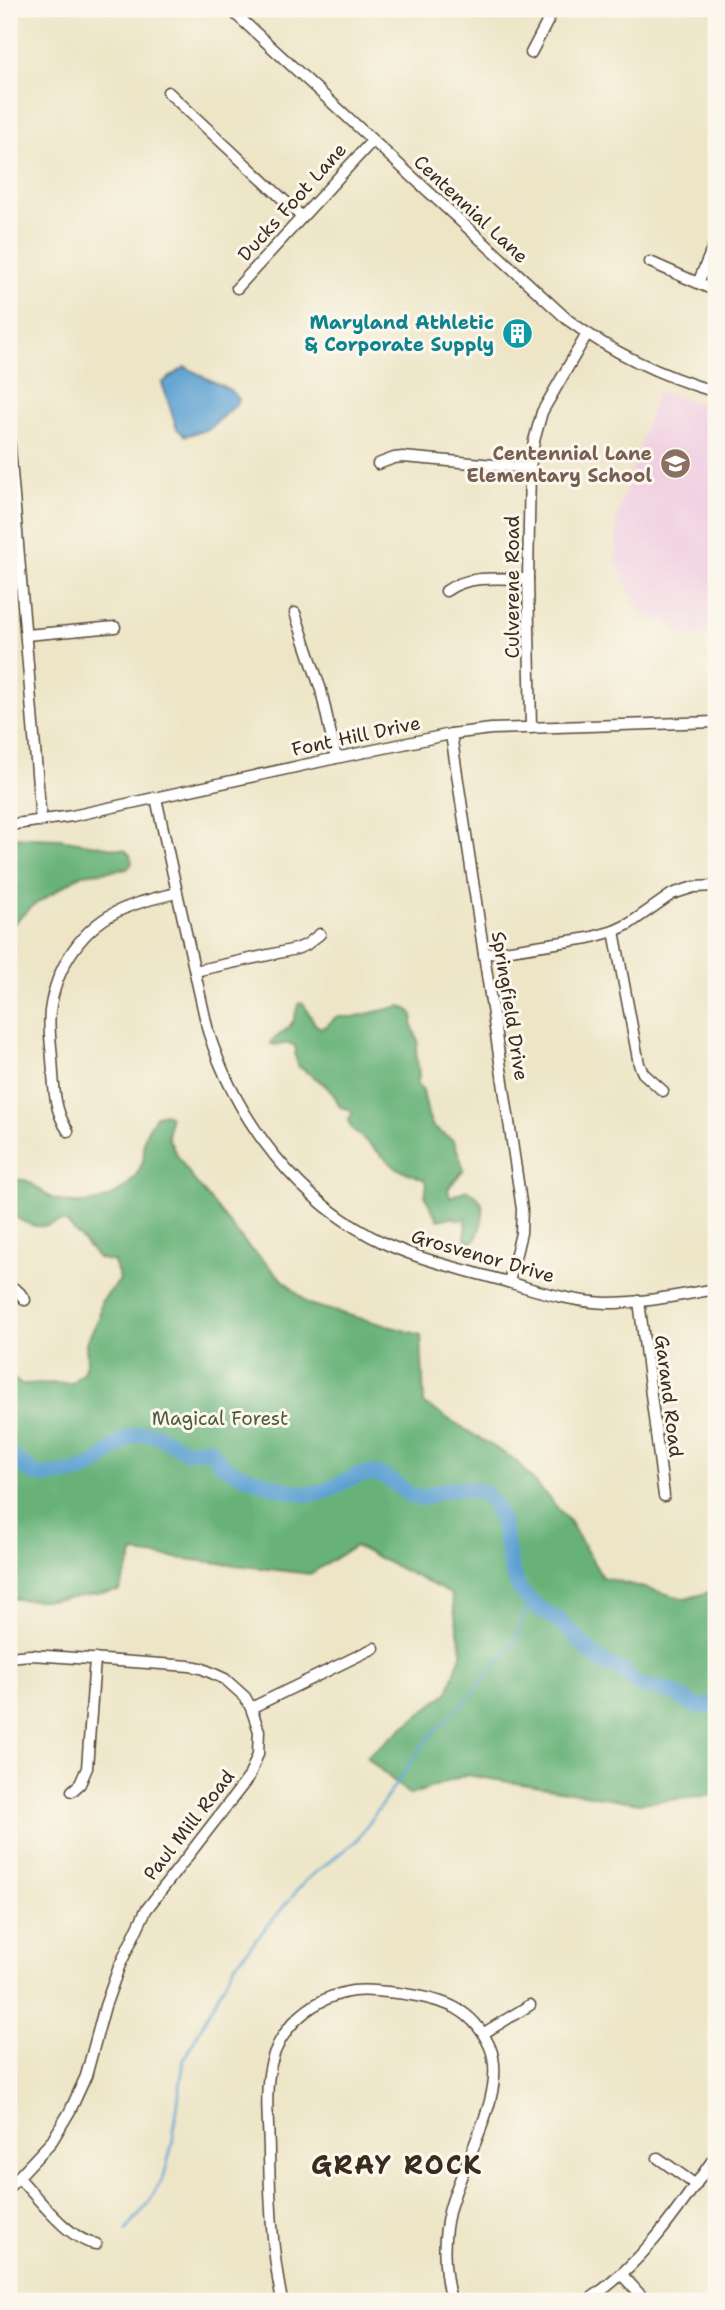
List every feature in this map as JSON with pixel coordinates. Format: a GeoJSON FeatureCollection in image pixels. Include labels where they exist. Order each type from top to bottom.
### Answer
{"type":"FeatureCollection","features":[{"type":"Feature","properties":{"kind":"street","name":"Centennial Lane"},"geometry":{"type":"LineString","coordinates":[[230,9],[554,308],[587,334],[626,358],[657,372],[716,392]]}},
{"type":"Feature","properties":{"kind":"street"},"geometry":{"type":"LineString","coordinates":[[531,53],[554,9]]}},
{"type":"Feature","properties":{"kind":"street"},"geometry":{"type":"LineString","coordinates":[[168,92],[302,217]]}},
{"type":"Feature","properties":{"kind":"street","name":"Ducks Foot Lane"},"geometry":{"type":"LineString","coordinates":[[237,288],[372,141]]}},
{"type":"Feature","properties":{"kind":"street"},"geometry":{"type":"LineString","coordinates":[[698,283],[716,240]]}},
{"type":"Feature","properties":{"kind":"street"},"geometry":{"type":"LineString","coordinates":[[650,262],[716,291]]}},
{"type":"Feature","properties":{"kind":"street","name":"Culverene Road"},"geometry":{"type":"LineString","coordinates":[[531,727],[528,579],[530,468],[542,412],[587,334]]}},
{"type":"Feature","properties":{"kind":"street"},"geometry":{"type":"LineString","coordinates":[[9,436],[41,821]]}},
{"type":"Feature","properties":{"kind":"street"},"geometry":{"type":"LineString","coordinates":[[378,464],[403,457],[530,468]]}},
{"type":"Feature","properties":{"kind":"street"},"geometry":{"type":"LineString","coordinates":[[446,591],[462,581],[473,579],[528,579]]}},
{"type":"Feature","properties":{"kind":"street"},"geometry":{"type":"LineString","coordinates":[[295,613],[321,690],[336,758]]}},
{"type":"Feature","properties":{"kind":"street"},"geometry":{"type":"LineString","coordinates":[[26,635],[115,627]]}},
{"type":"Feature","properties":{"kind":"street","name":"Font Hill Drive"},"geometry":{"type":"LineString","coordinates":[[9,825],[156,798],[451,734],[531,727],[716,722]]}},
{"type":"Feature","properties":{"kind":"street","name":"Springfield Drive"},"geometry":{"type":"LineString","coordinates":[[451,734],[522,1209],[517,1252],[509,1282]]}},
{"type":"Feature","properties":{"kind":"street","name":"Grosvenor Drive"},"geometry":{"type":"LineString","coordinates":[[156,798],[208,1031],[228,1084],[242,1111],[260,1137],[301,1185],[356,1228],[416,1257],[583,1301],[639,1301],[716,1289]]}},
{"type":"Feature","properties":{"kind":"street"},"geometry":{"type":"LineString","coordinates":[[484,954],[589,938],[614,931],[629,924],[672,894],[694,887],[716,886]]}},
{"type":"Feature","properties":{"kind":"street"},"geometry":{"type":"LineString","coordinates":[[68,1131],[55,1100],[50,1033],[49,1013],[60,973],[68,956],[96,925],[122,909],[176,893]]}},
{"type":"Feature","properties":{"kind":"street"},"geometry":{"type":"LineString","coordinates":[[614,931],[623,970],[635,1051],[643,1073],[663,1091]]}},
{"type":"Feature","properties":{"kind":"street"},"geometry":{"type":"LineString","coordinates":[[195,971],[296,949],[320,934]]}},
{"type":"Feature","properties":{"kind":"street"},"geometry":{"type":"LineString","coordinates":[[9,1285],[19,1292],[24,1300]]}},
{"type":"Feature","properties":{"kind":"street","name":"Garand Road"},"geometry":{"type":"LineString","coordinates":[[639,1301],[664,1496]]}},
{"type":"Feature","properties":{"kind":"street"},"geometry":{"type":"LineString","coordinates":[[251,1708],[374,1647]]}},
{"type":"Feature","properties":{"kind":"street","name":"Paul Mill Road"},"geometry":{"type":"LineString","coordinates":[[9,1657],[30,1655],[201,1668],[225,1679],[236,1688],[251,1708],[259,1731],[255,1766],[242,1787],[146,1910],[119,1967],[79,2094],[52,2141],[9,2187]]}},
{"type":"Feature","properties":{"kind":"street"},"geometry":{"type":"LineString","coordinates":[[72,1791],[80,1784],[87,1768],[95,1659]]}},
{"type":"Feature","properties":{"kind":"street"},"geometry":{"type":"LineString","coordinates":[[282,2301],[271,2226],[269,2081],[275,2053],[291,2026],[303,2013],[328,1998],[367,1990],[440,2000],[450,2004],[467,2015],[484,2033],[495,2063],[489,2106],[456,2190],[446,2226],[445,2267],[451,2301]]}},
{"type":"Feature","properties":{"kind":"street"},"geometry":{"type":"LineString","coordinates":[[484,2033],[530,2005]]}},
{"type":"Feature","properties":{"kind":"street"},"geometry":{"type":"LineString","coordinates":[[587,2301],[622,2275],[656,2241],[716,2155]]}},
{"type":"Feature","properties":{"kind":"street"},"geometry":{"type":"LineString","coordinates":[[658,2158],[696,2185]]}},
{"type":"Feature","properties":{"kind":"street"},"geometry":{"type":"LineString","coordinates":[[19,2178],[72,2233],[96,2244]]}},
{"type":"Feature","properties":{"kind":"street"},"geometry":{"type":"LineString","coordinates":[[622,2275],[646,2301]]}},
{"type":"Feature","properties":{"kind":"shaded area","name":"Centennial Lane Elementary School"},"geometry":{"type":"Polygon","coordinates":[[[657,391],[716,408],[716,636],[690,636],[638,610],[616,561],[616,520],[657,391]]]}},
{"type":"Feature","properties":{"kind":"green space"},"geometry":{"type":"Polygon","coordinates":[[[9,837],[60,839],[125,850],[132,863],[127,869],[83,874],[31,907],[9,928],[9,837]]]}},
{"type":"Feature","properties":{"kind":"green space"},"geometry":{"type":"Polygon","coordinates":[[[299,1003],[303,1003],[315,1024],[321,1028],[336,1017],[353,1017],[401,1006],[413,1015],[412,1025],[418,1041],[417,1084],[423,1091],[433,1127],[454,1141],[464,1169],[448,1189],[450,1197],[466,1190],[477,1197],[482,1205],[482,1222],[472,1243],[466,1241],[465,1217],[461,1220],[451,1217],[438,1220],[425,1197],[427,1183],[396,1168],[352,1129],[348,1121],[352,1115],[351,1110],[340,1107],[328,1088],[298,1066],[294,1045],[271,1044],[271,1041],[291,1024],[299,1003]]]}},
{"type":"Feature","properties":{"kind":"green space","name":"Magical Forest"},"geometry":{"type":"Polygon","coordinates":[[[164,1113],[170,1117],[168,1137],[193,1179],[246,1244],[308,1304],[421,1335],[424,1404],[515,1460],[569,1521],[602,1577],[686,1599],[716,1590],[716,1795],[639,1803],[466,1775],[410,1795],[366,1757],[448,1692],[462,1651],[451,1594],[355,1546],[310,1574],[134,1553],[119,1591],[50,1600],[9,1598],[9,1376],[21,1384],[72,1383],[83,1372],[87,1361],[86,1342],[99,1319],[101,1302],[120,1280],[114,1262],[98,1258],[66,1222],[34,1226],[9,1214],[9,1177],[28,1181],[48,1196],[65,1202],[103,1199],[125,1187],[134,1177],[143,1162],[147,1130],[157,1115],[164,1113]]]}},
{"type":"Feature","properties":{"kind":"water"},"geometry":{"type":"Polygon","coordinates":[[[185,367],[230,390],[239,399],[236,405],[209,429],[185,436],[177,429],[162,383],[185,367]]]}},
{"type":"Feature","properties":{"kind":"waterway"},"geometry":{"type":"LineString","coordinates":[[9,1454],[33,1473],[45,1476],[82,1471],[128,1437],[144,1433],[156,1435],[187,1451],[208,1448],[227,1468],[299,1493],[313,1494],[354,1477],[372,1474],[389,1479],[416,1497],[423,1498],[450,1489],[464,1488],[484,1493],[499,1516],[516,1582],[531,1602],[563,1624],[601,1661],[621,1670],[639,1685],[669,1691],[697,1706],[716,1703]]}},
{"type":"Feature","properties":{"kind":"waterway"},"geometry":{"type":"LineString","coordinates":[[126,2231],[148,2204],[164,2176],[172,2145],[184,2059],[234,1966],[306,1880],[357,1840],[426,1741],[466,1700],[515,1642],[529,1600]]}},
{"type":"Feature","properties":{"kind":"place","name":"Maryland Athletic & Corporate Supply"},"geometry":{"type":"Point","coordinates":[517,333]}},
{"type":"Feature","properties":{"kind":"place","name":"Centennial Lane Elementary School"},"geometry":{"type":"Point","coordinates":[675,464]}},
{"type":"Feature","properties":{"kind":"district","name":"GRAY ROCK"},"geometry":{"type":"Point","coordinates":[397,2164]}}]}
